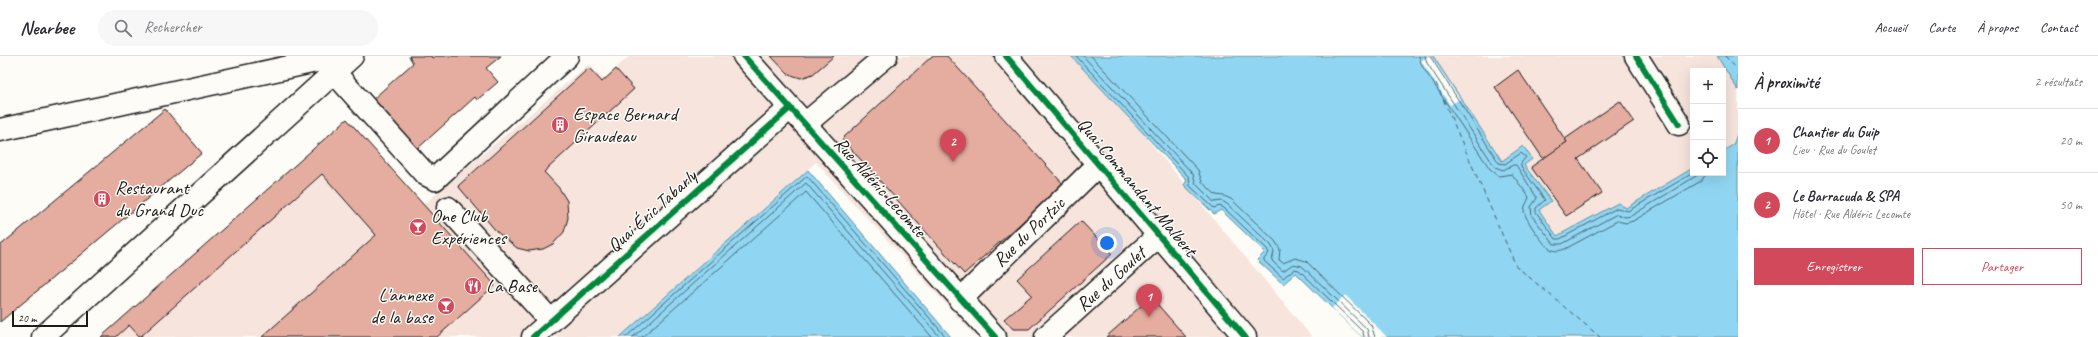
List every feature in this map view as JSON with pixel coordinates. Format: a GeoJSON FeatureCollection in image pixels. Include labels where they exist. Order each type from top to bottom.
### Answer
{"type":"FeatureCollection","features":[{"type":"Feature","properties":{"kind":"street"},"geometry":{"type":"LineString","coordinates":[[0,130],[332,63],[352,56]]}},
{"type":"Feature","properties":{"kind":"street"},"geometry":{"type":"LineString","coordinates":[[332,63],[425,174],[435,180],[567,56]]}},
{"type":"Feature","properties":{"kind":"street","name":"Rue Aldéric Lecomte"},"geometry":{"type":"LineString","coordinates":[[744,56],[994,337]]}},
{"type":"Feature","properties":{"kind":"street"},"geometry":{"type":"LineString","coordinates":[[805,124],[886,56]]}},
{"type":"Feature","properties":{"kind":"street","name":"Quai Commandant Malbert"},"geometry":{"type":"LineString","coordinates":[[1006,56],[1245,337]]}},
{"type":"Feature","properties":{"kind":"street"},"geometry":{"type":"LineString","coordinates":[[1636,56],[1679,124]]}},
{"type":"Feature","properties":{"kind":"street"},"geometry":{"type":"LineString","coordinates":[[43,337],[332,63]]}},
{"type":"Feature","properties":{"kind":"street","name":"Quai Éric Tabarly"},"geometry":{"type":"LineString","coordinates":[[533,337],[790,108]]}},
{"type":"Feature","properties":{"kind":"street","name":"Rue du Portzic"},"geometry":{"type":"LineString","coordinates":[[960,300],[1098,165]]}},
{"type":"Feature","properties":{"kind":"street"},"geometry":{"type":"LineString","coordinates":[[448,208],[551,321]]}},
{"type":"Feature","properties":{"kind":"street","name":"Rue du Goulet"},"geometry":{"type":"LineString","coordinates":[[1046,337],[1158,236]]}},
{"type":"Feature","properties":{"kind":"shaded area"},"geometry":{"type":"Polygon","coordinates":[[[630,56],[1071,56],[1137,127],[1312,337],[976,337],[816,162],[620,337],[101,337],[347,119],[423,205],[589,64],[603,79],[630,56]]]}},
{"type":"Feature","properties":{"kind":"shaded area"},"geometry":{"type":"Polygon","coordinates":[[[1433,56],[1717,56],[1724,68],[1690,68],[1690,170],[1626,208],[1618,203],[1557,236],[1539,210],[1551,201],[1524,165],[1532,159],[1502,161],[1433,56]]]}},
{"type":"Feature","properties":{"kind":"shaded area"},"geometry":{"type":"Polygon","coordinates":[[[1726,71],[1738,90],[1738,132],[1733,145],[1726,149],[1726,71]]]}},
{"type":"Feature","properties":{"kind":"water"},"geometry":{"type":"Polygon","coordinates":[[[1071,56],[1433,56],[1502,161],[1523,146],[1532,159],[1524,165],[1551,201],[1539,210],[1557,236],[1618,203],[1626,208],[1690,170],[1690,176],[1726,176],[1726,149],[1733,145],[1738,132],[1738,337],[1362,337],[1296,273],[1283,284],[1257,260],[1265,252],[1221,210],[1214,214],[1184,185],[1187,180],[1071,56]]]}},
{"type":"Feature","properties":{"kind":"water"},"geometry":{"type":"Polygon","coordinates":[[[1717,56],[1738,56],[1738,90],[1726,71],[1726,68],[1724,68],[1717,56]]]}},
{"type":"Feature","properties":{"kind":"water"},"geometry":{"type":"Polygon","coordinates":[[[808,170],[951,337],[620,337],[808,170]]]}},
{"type":"Feature","properties":{"kind":"pier"},"geometry":{"type":"Polygon","coordinates":[[[1428,56],[1431,56],[1460,99],[1450,105],[1421,61],[1428,56]]]}},
{"type":"Feature","properties":{"kind":"pier"},"geometry":{"type":"Polygon","coordinates":[[[1345,295],[1387,337],[1362,337],[1332,308],[1345,295]]]}},
{"type":"Feature","properties":{"kind":"building"},"geometry":{"type":"Polygon","coordinates":[[[409,56],[431,56],[432,58],[435,56],[501,56],[486,68],[498,82],[477,100],[475,97],[417,149],[373,99],[413,63],[409,56]]]}},
{"type":"Feature","properties":{"kind":"building"},"geometry":{"type":"Polygon","coordinates":[[[771,56],[834,56],[813,74],[801,78],[788,74],[771,56]]]}},
{"type":"Feature","properties":{"kind":"building"},"geometry":{"type":"Polygon","coordinates":[[[932,56],[947,56],[1064,185],[964,274],[842,139],[932,56]]]}},
{"type":"Feature","properties":{"kind":"building","name":"Espace Bernard Giraudeau"},"geometry":{"type":"Polygon","coordinates":[[[589,68],[602,82],[616,69],[634,89],[544,172],[559,188],[567,201],[568,218],[564,232],[553,244],[543,249],[529,251],[517,248],[496,231],[458,186],[589,68]]]}},
{"type":"Feature","properties":{"kind":"building"},"geometry":{"type":"Polygon","coordinates":[[[1518,70],[1567,142],[1544,160],[1495,87],[1518,70]]]}},
{"type":"Feature","properties":{"kind":"building"},"geometry":{"type":"Polygon","coordinates":[[[1620,101],[1634,121],[1578,159],[1602,193],[1566,216],[1531,167],[1567,142],[1565,139],[1620,101]]]}},
{"type":"Feature","properties":{"kind":"building","name":"Restaurant du Grand Duc"},"geometry":{"type":"Polygon","coordinates":[[[165,109],[202,153],[0,322],[0,244],[1,245],[165,109]]]}},
{"type":"Feature","properties":{"kind":"building"},"geometry":{"type":"Polygon","coordinates":[[[347,119],[495,285],[437,337],[262,337],[376,235],[322,174],[140,337],[129,325],[116,337],[101,337],[347,119]]]}},
{"type":"Feature","properties":{"kind":"building"},"geometry":{"type":"Polygon","coordinates":[[[1081,221],[1112,254],[1029,329],[1013,329],[1004,319],[1032,295],[1017,279],[1081,221]]]}},
{"type":"Feature","properties":{"kind":"building"},"geometry":{"type":"Polygon","coordinates":[[[1151,297],[1186,337],[1106,337],[1151,297]]]}},
{"type":"Feature","properties":{"kind":"ferry route"},"geometry":{"type":"LineString","coordinates":[[1725,56],[1738,70]]}},
{"type":"Feature","properties":{"kind":"ferry route"},"geometry":{"type":"LineString","coordinates":[[1436,83],[1516,266],[1600,337]]}},
{"type":"Feature","properties":{"kind":"cycle path"},"geometry":{"type":"LineString","coordinates":[[744,56],[995,337]]}},
{"type":"Feature","properties":{"kind":"cycle path"},"geometry":{"type":"LineString","coordinates":[[1006,56],[1245,337]]}},
{"type":"Feature","properties":{"kind":"cycle path"},"geometry":{"type":"LineString","coordinates":[[1636,56],[1679,124]]}},
{"type":"Feature","properties":{"kind":"cycle path"},"geometry":{"type":"LineString","coordinates":[[533,337],[790,108]]}},
{"type":"Feature","properties":{"kind":"place","name":"Espace Bernard Giraudeau"},"geometry":{"type":"Point","coordinates":[560,125]}},
{"type":"Feature","properties":{"kind":"place","name":"Le Barracuda & SPA"},"geometry":{"type":"Point","coordinates":[953,162]}},
{"type":"Feature","properties":{"kind":"place","name":"Restaurant du Grand Duc"},"geometry":{"type":"Point","coordinates":[102,199]}},
{"type":"Feature","properties":{"kind":"place","name":"One Club Expériences"},"geometry":{"type":"Point","coordinates":[418,227]}},
{"type":"Feature","properties":{"kind":"place","name":"La Base"},"geometry":{"type":"Point","coordinates":[473,286]}},
{"type":"Feature","properties":{"kind":"place","name":"L'annexe de la base"},"geometry":{"type":"Point","coordinates":[446,306]}},
{"type":"Feature","properties":{"kind":"place","name":"Chantier du Guip"},"geometry":{"type":"Point","coordinates":[1149,317]}}]}
